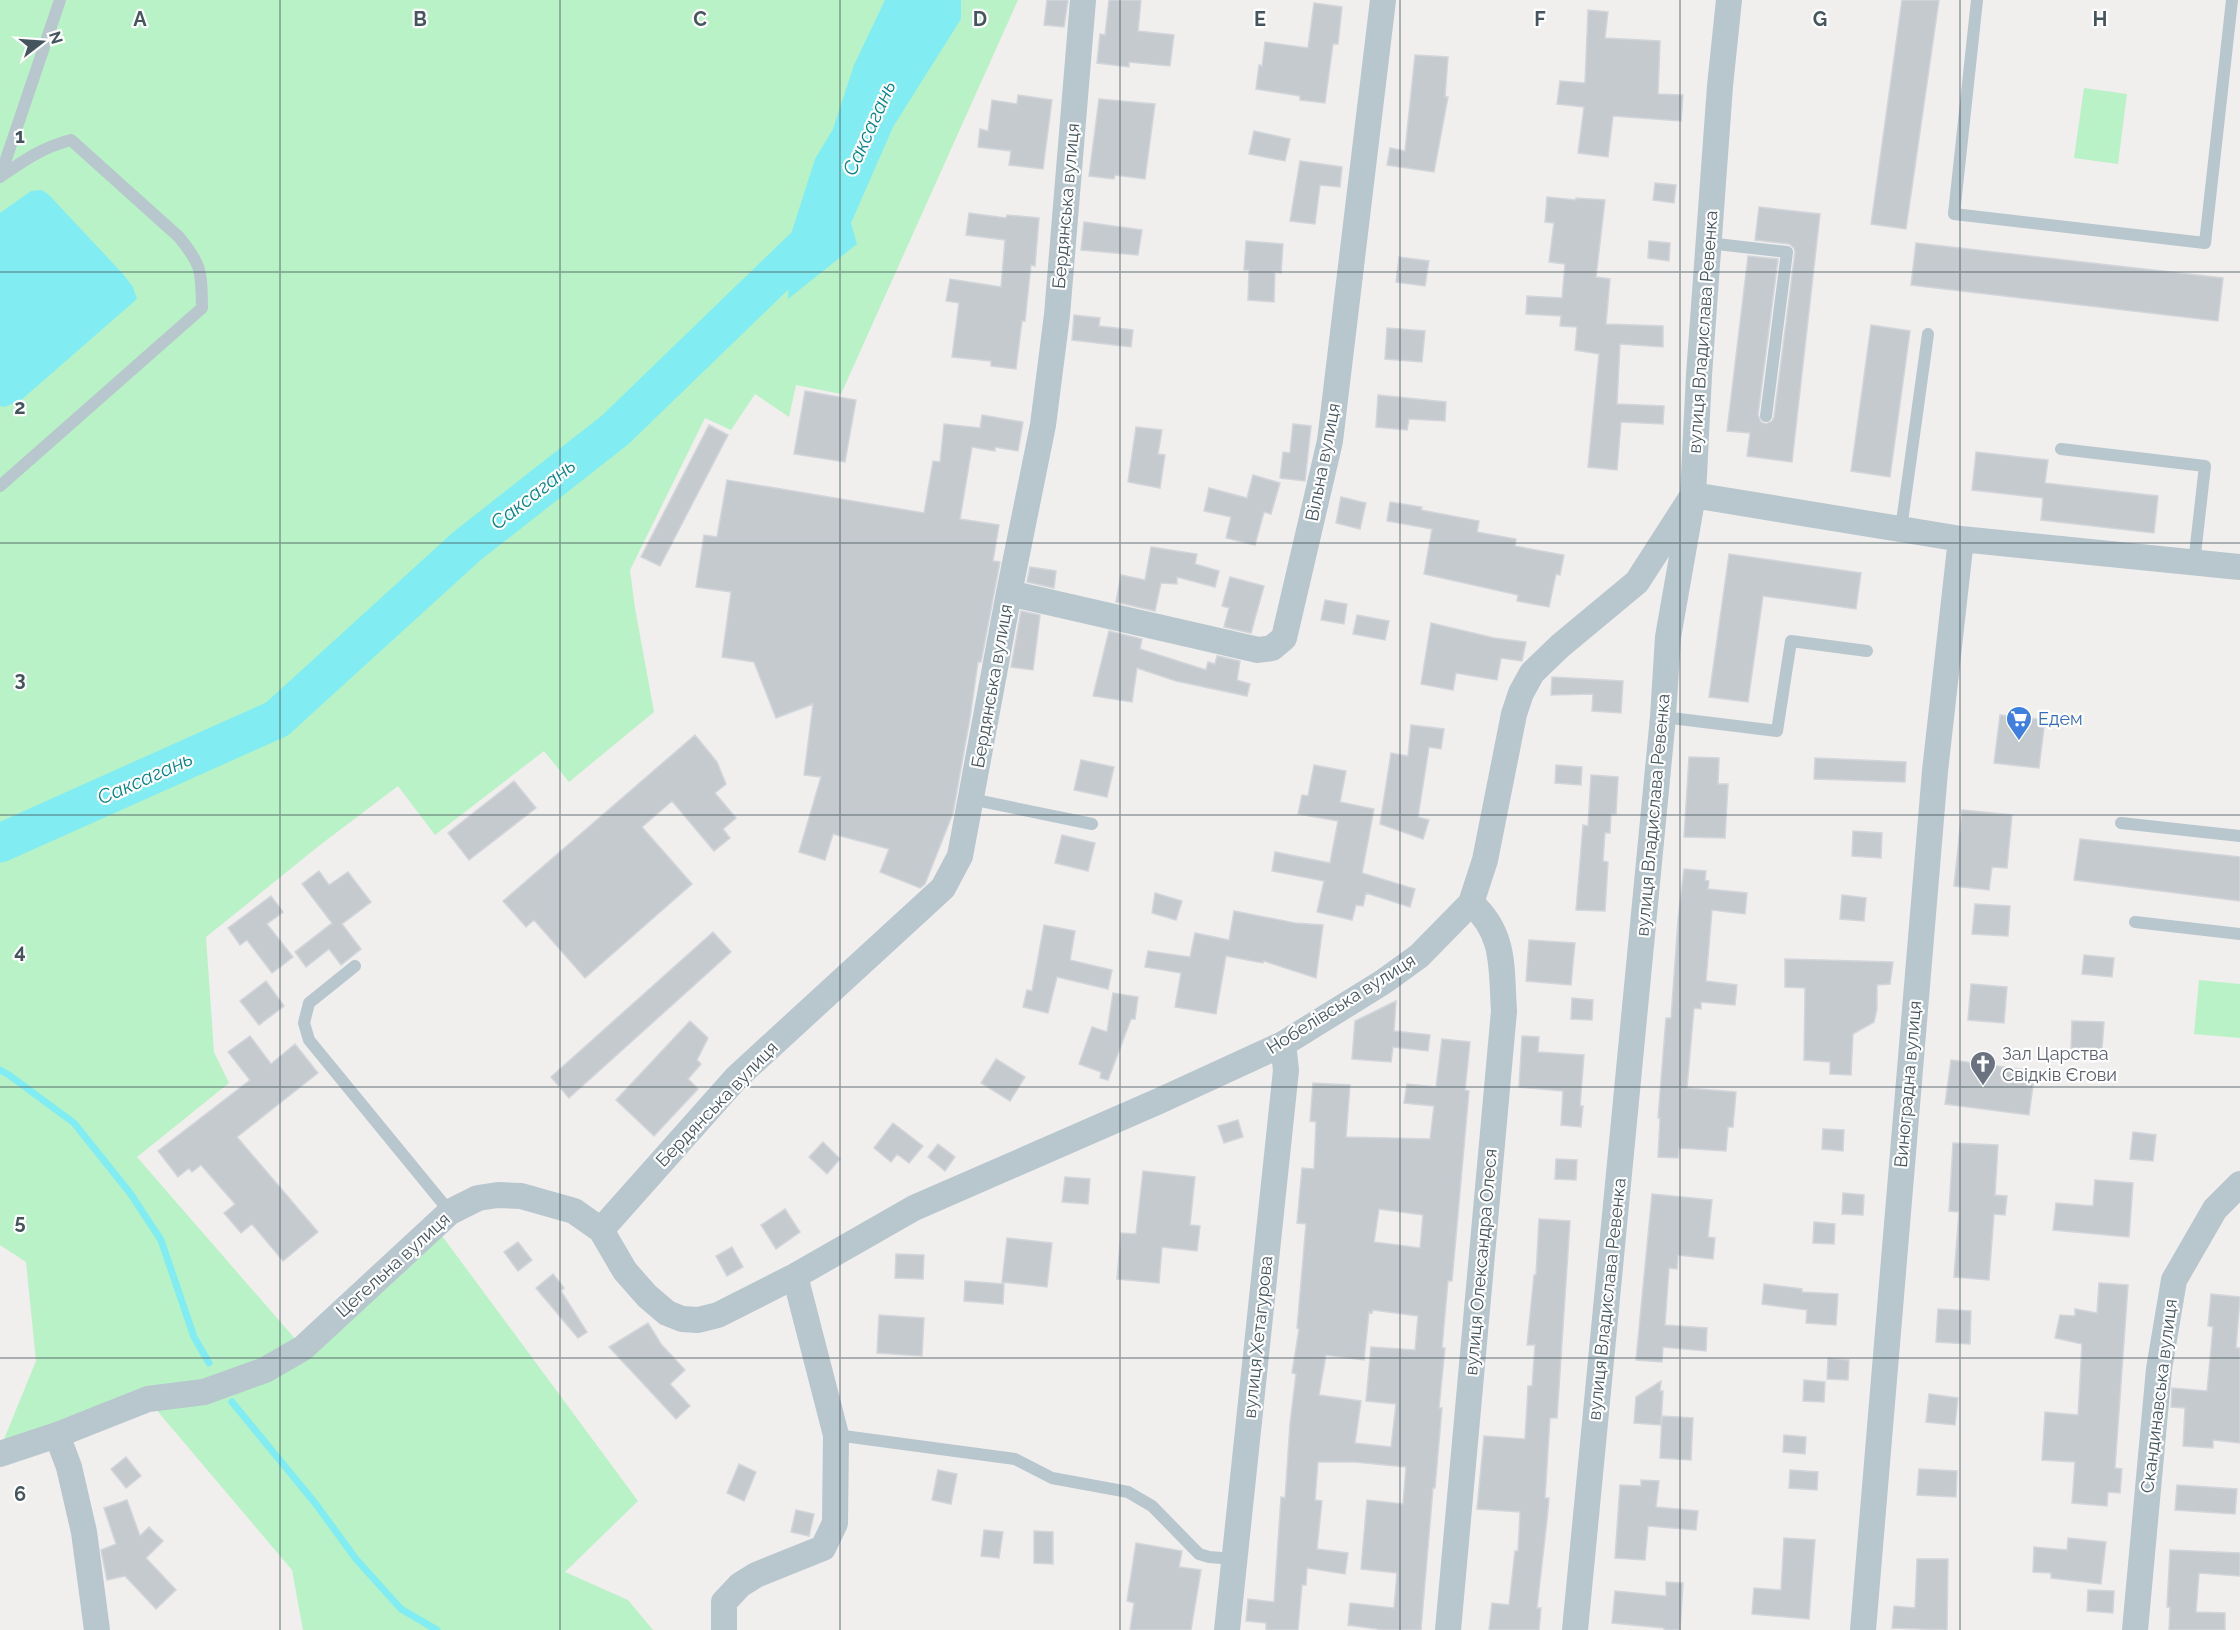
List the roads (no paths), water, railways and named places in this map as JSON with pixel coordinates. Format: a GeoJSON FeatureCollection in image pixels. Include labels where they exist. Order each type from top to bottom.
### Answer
{"type":"FeatureCollection","features":[{"type":"Feature","properties":{"kind":"street","name":"Бердянська вулиця"},"geometry":{"type":"LineString","coordinates":[[601,1230],[737,1077],[943,888],[960,856],[1043,425],[1057,315],[1083,0]]}},
{"type":"Feature","properties":{"kind":"street","name":"Вільна вулиця"},"geometry":{"type":"LineString","coordinates":[[1009,593],[1258,650],[1272,648],[1284,638],[1330,441],[1383,0]]}},
{"type":"Feature","properties":{"kind":"street","name":"вулиця Владислава Ревенка"},"geometry":{"type":"LineString","coordinates":[[1575,1630],[1663,717],[1668,637],[1693,495],[1708,243],[1729,0]]}},
{"type":"Feature","properties":{"kind":"street"},"geometry":{"type":"LineString","coordinates":[[1693,495],[1961,539],[2240,567]]}},
{"type":"Feature","properties":{"kind":"street","name":"Нобелівська вулиця"},"geometry":{"type":"LineString","coordinates":[[795,1276],[914,1208],[1283,1044],[1383,982],[1419,956],[1471,903],[1485,860],[1514,714],[1521,693],[1532,673],[1560,646],[1637,582],[1693,495]]}},
{"type":"Feature","properties":{"kind":"street","name":"Виноградна вулиця"},"geometry":{"type":"LineString","coordinates":[[1863,1630],[1935,771],[1961,539]]}},
{"type":"Feature","properties":{"kind":"street","name":"вулиця Олександра Олеся"},"geometry":{"type":"LineString","coordinates":[[1448,1630],[1504,1011],[1500,949],[1491,925],[1482,912],[1471,903]]}},
{"type":"Feature","properties":{"kind":"street","name":"вулиця Хетагурова"},"geometry":{"type":"LineString","coordinates":[[1227,1630],[1286,1070],[1283,1044]]}},
{"type":"Feature","properties":{"kind":"street","name":"Скандинавська вулиця"},"geometry":{"type":"LineString","coordinates":[[2135,1630],[2159,1369],[2174,1280],[2215,1209],[2240,1184]]}},
{"type":"Feature","properties":{"kind":"street","name":"Цегельна вулиця"},"geometry":{"type":"LineString","coordinates":[[0,1454],[57,1435],[148,1399],[204,1392],[265,1370],[303,1348],[450,1212],[478,1198],[498,1195],[521,1196],[574,1211],[601,1230],[625,1271],[647,1296],[667,1313],[681,1319],[698,1320],[718,1315],[795,1276]]}},
{"type":"Feature","properties":{"kind":"street"},"geometry":{"type":"LineString","coordinates":[[724,1630],[724,1602],[740,1585],[756,1575],[823,1548],[835,1523],[836,1436],[795,1276]]}},
{"type":"Feature","properties":{"kind":"street"},"geometry":{"type":"LineString","coordinates":[[57,1435],[69,1467],[84,1532],[97,1630]]}},
{"type":"Feature","properties":{"kind":"lane"},"geometry":{"type":"LineString","coordinates":[[0,177],[60,0]]}},
{"type":"Feature","properties":{"kind":"lane"},"geometry":{"type":"LineString","coordinates":[[1977,0],[1954,214],[2205,243],[2232,0]]}},
{"type":"Feature","properties":{"kind":"lane"},"geometry":{"type":"LineString","coordinates":[[0,177],[49,146],[71,140],[179,237],[194,256],[201,271],[202,308],[0,486]]}},
{"type":"Feature","properties":{"kind":"lane"},"geometry":{"type":"LineString","coordinates":[[1708,243],[1787,252],[1766,416]]}},
{"type":"Feature","properties":{"kind":"lane"},"geometry":{"type":"LineString","coordinates":[[1901,529],[1928,333]]}},
{"type":"Feature","properties":{"kind":"lane"},"geometry":{"type":"LineString","coordinates":[[2061,449],[2205,466],[2194,563]]}},
{"type":"Feature","properties":{"kind":"lane"},"geometry":{"type":"LineString","coordinates":[[1663,717],[1777,730],[1791,641],[1867,651]]}},
{"type":"Feature","properties":{"kind":"lane"},"geometry":{"type":"LineString","coordinates":[[971,799],[1092,824]]}},
{"type":"Feature","properties":{"kind":"lane"},"geometry":{"type":"LineString","coordinates":[[2121,823],[2240,836]]}},
{"type":"Feature","properties":{"kind":"lane"},"geometry":{"type":"LineString","coordinates":[[2135,922],[2240,934]]}},
{"type":"Feature","properties":{"kind":"lane"},"geometry":{"type":"LineString","coordinates":[[355,966],[309,1003],[304,1023],[309,1040],[450,1212]]}},
{"type":"Feature","properties":{"kind":"lane"},"geometry":{"type":"LineString","coordinates":[[836,1436],[1015,1459],[1052,1478],[1128,1492],[1152,1506],[1198,1554],[1234,1559]]}},
{"type":"Feature","properties":{"kind":"water"},"geometry":{"type":"Polygon","coordinates":[[[885,0],[961,0],[961,19],[893,127],[851,223],[857,244],[788,299],[792,231],[815,159],[833,129],[854,65],[885,0]]]}},
{"type":"Feature","properties":{"kind":"water"},"geometry":{"type":"Polygon","coordinates":[[[42,190],[123,274],[133,287],[137,299],[20,401],[4,407],[0,406],[0,213],[31,191],[42,190]]]}},
{"type":"Feature","properties":{"kind":"waterway","name":"Саксагань"},"geometry":{"type":"LineString","coordinates":[[0,843],[277,719],[467,546],[615,430],[824,228],[827,221]]}},
{"type":"Feature","properties":{"kind":"waterway"},"geometry":{"type":"LineString","coordinates":[[0,1070],[74,1123],[130,1193],[161,1240],[194,1337],[209,1363]]}},
{"type":"Feature","properties":{"kind":"waterway"},"geometry":{"type":"LineString","coordinates":[[232,1402],[315,1503],[356,1559],[401,1609],[437,1630]]}},
{"type":"Feature","properties":{"kind":"place","name":"Едем"},"geometry":{"type":"Point","coordinates":[2019,742]}},
{"type":"Feature","properties":{"kind":"place","name":"Зал Царства Свідків Єгови"},"geometry":{"type":"Point","coordinates":[1983,1087]}}]}
